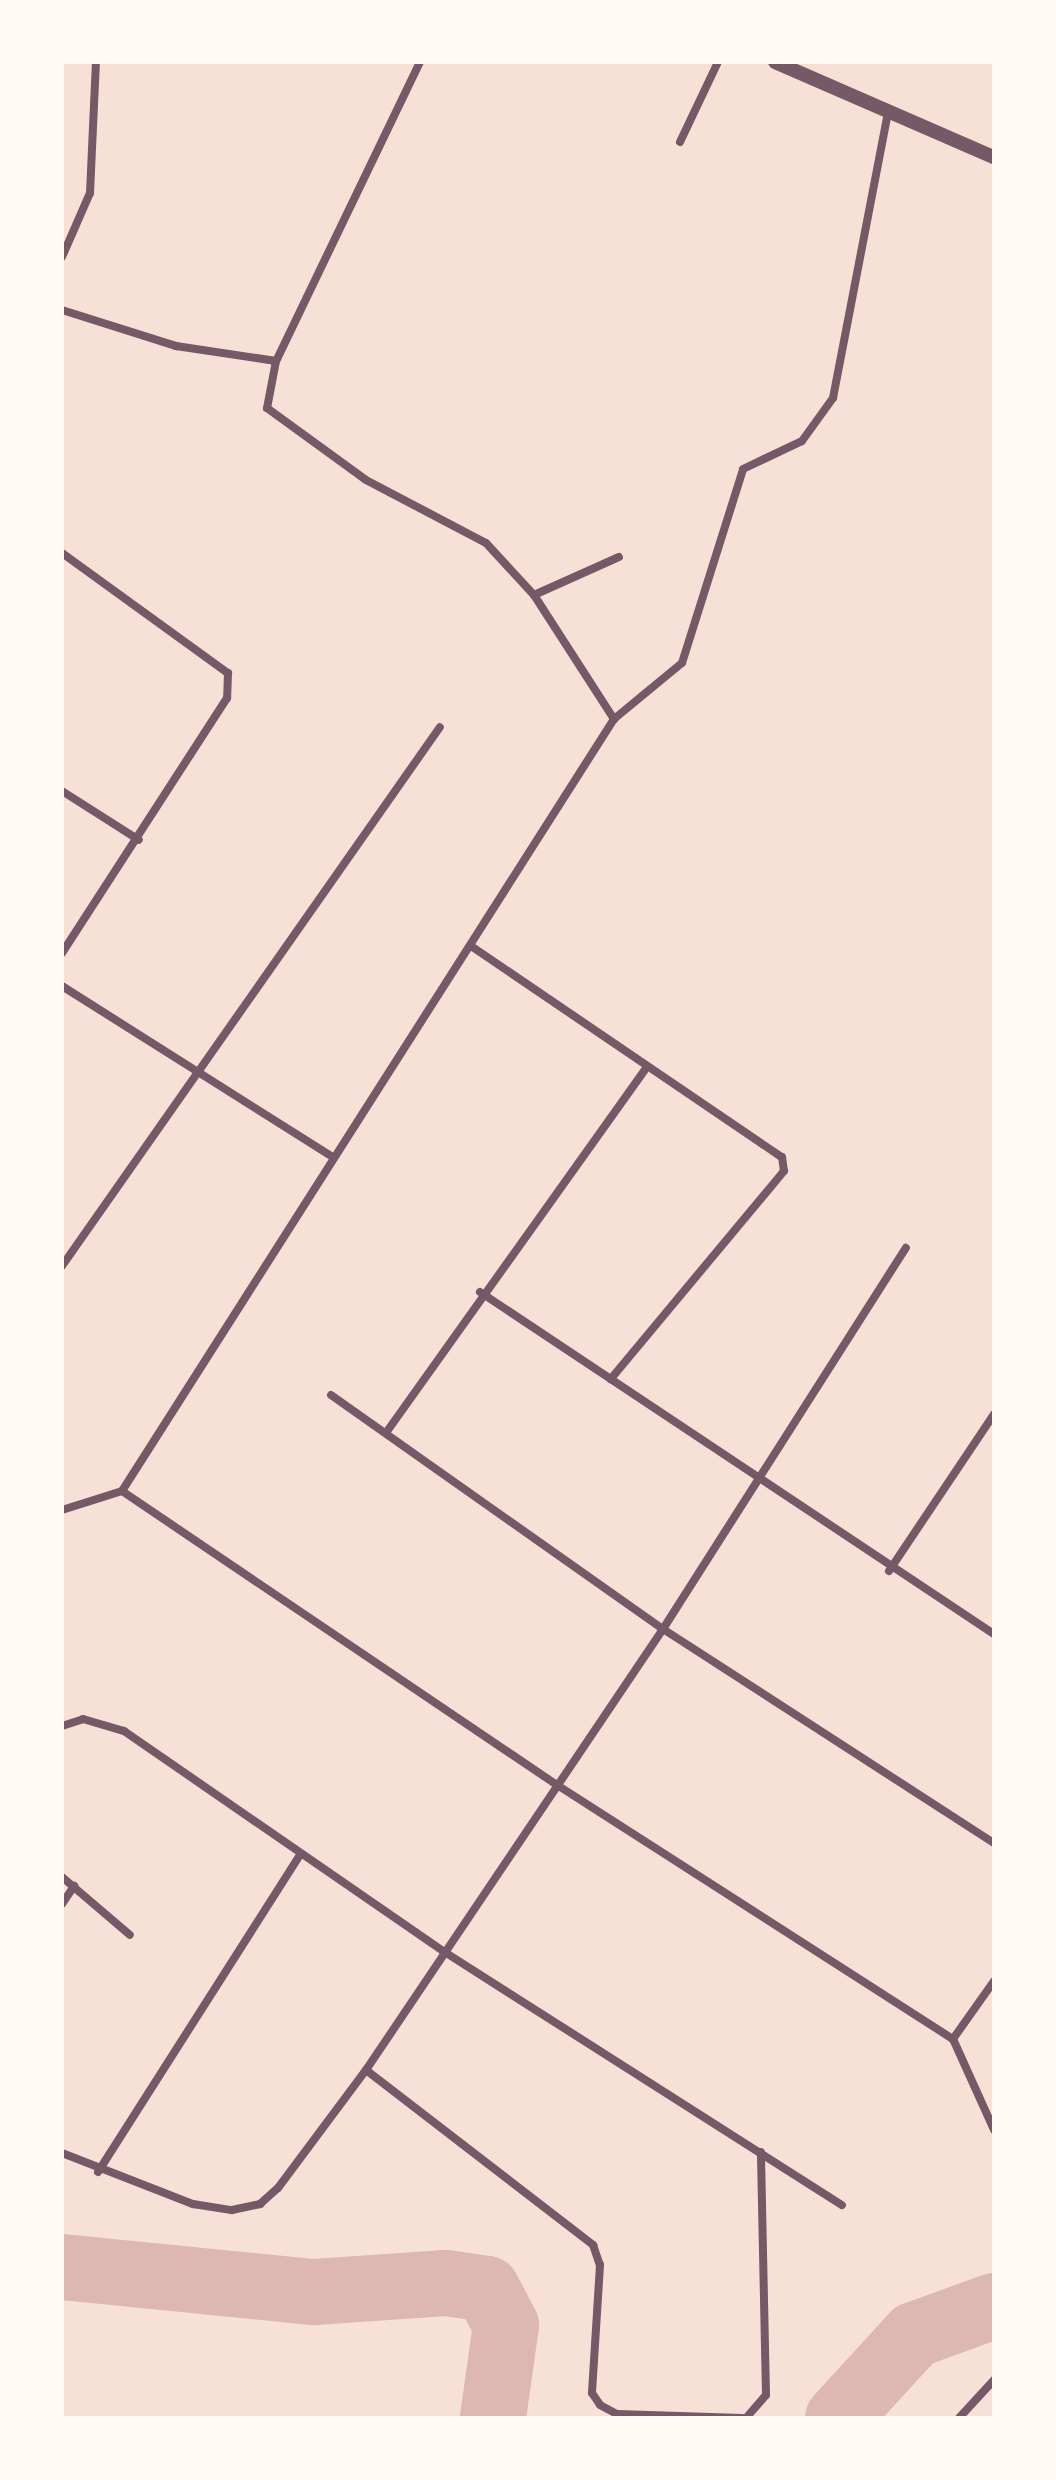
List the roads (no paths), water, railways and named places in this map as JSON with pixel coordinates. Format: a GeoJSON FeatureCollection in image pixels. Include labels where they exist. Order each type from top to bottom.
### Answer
{"type":"FeatureCollection","features":[{"type":"Feature","properties":{"kind":"street"},"geometry":{"type":"LineString","coordinates":[[62,257],[90,193],[96,62]]}},
{"type":"Feature","properties":{"kind":"street"},"geometry":{"type":"LineString","coordinates":[[420,62],[276,361],[267,408],[284,424],[366,480],[486,543],[534,595],[614,719]]}},
{"type":"Feature","properties":{"kind":"street"},"geometry":{"type":"LineString","coordinates":[[680,142],[718,62]]}},
{"type":"Feature","properties":{"kind":"street"},"geometry":{"type":"LineString","coordinates":[[775,62],[994,157]]}},
{"type":"Feature","properties":{"kind":"street"},"geometry":{"type":"LineString","coordinates":[[62,1510],[122,1491],[614,719],[682,663],[743,469],[802,441],[833,398],[888,112]]}},
{"type":"Feature","properties":{"kind":"street"},"geometry":{"type":"LineString","coordinates":[[62,310],[176,346],[276,361]]}},
{"type":"Feature","properties":{"kind":"street"},"geometry":{"type":"LineString","coordinates":[[62,553],[228,673],[227,698],[139,840],[62,953]]}},
{"type":"Feature","properties":{"kind":"street"},"geometry":{"type":"LineString","coordinates":[[534,595],[619,557]]}},
{"type":"Feature","properties":{"kind":"street"},"geometry":{"type":"LineString","coordinates":[[62,1266],[204,1071],[440,727]]}},
{"type":"Feature","properties":{"kind":"street"},"geometry":{"type":"LineString","coordinates":[[62,791],[139,840]]}},
{"type":"Feature","properties":{"kind":"street"},"geometry":{"type":"LineString","coordinates":[[471,946],[645,1070],[774,1149],[784,1171],[611,1379]]}},
{"type":"Feature","properties":{"kind":"street"},"geometry":{"type":"LineString","coordinates":[[62,986],[204,1071],[333,1157]]}},
{"type":"Feature","properties":{"kind":"street"},"geometry":{"type":"LineString","coordinates":[[388,1430],[480,1292],[645,1070]]}},
{"type":"Feature","properties":{"kind":"street"},"geometry":{"type":"LineString","coordinates":[[62,2153],[98,2172],[193,2204],[232,2210],[260,2204],[366,2070],[554,1783],[663,1629],[906,1248]]}},
{"type":"Feature","properties":{"kind":"street"},"geometry":{"type":"LineString","coordinates":[[480,1292],[758,1478],[889,1571],[994,1634]]}},
{"type":"Feature","properties":{"kind":"street"},"geometry":{"type":"LineString","coordinates":[[331,1395],[388,1430],[663,1629],[994,1843]]}},
{"type":"Feature","properties":{"kind":"street"},"geometry":{"type":"LineString","coordinates":[[889,1571],[994,1414]]}},
{"type":"Feature","properties":{"kind":"street"},"geometry":{"type":"LineString","coordinates":[[122,1491],[554,1783],[953,2039],[994,2130]]}},
{"type":"Feature","properties":{"kind":"street"},"geometry":{"type":"LineString","coordinates":[[62,1726],[107,1721],[443,1951],[842,2205]]}},
{"type":"Feature","properties":{"kind":"street"},"geometry":{"type":"LineString","coordinates":[[98,2172],[300,1855]]}},
{"type":"Feature","properties":{"kind":"street"},"geometry":{"type":"LineString","coordinates":[[62,1877],[130,1935]]}},
{"type":"Feature","properties":{"kind":"street"},"geometry":{"type":"LineString","coordinates":[[62,1904],[74,1886]]}},
{"type":"Feature","properties":{"kind":"street"},"geometry":{"type":"LineString","coordinates":[[953,2039],[994,1981]]}},
{"type":"Feature","properties":{"kind":"street"},"geometry":{"type":"LineString","coordinates":[[366,2070],[593,2245],[600,2265],[592,2393],[600,2405],[617,2414],[744,2418],[766,2395],[761,2152]]}},
{"type":"Feature","properties":{"kind":"street"},"geometry":{"type":"LineString","coordinates":[[959,2418],[994,2380]]}},
{"type":"Feature","properties":{"kind":"waterway"},"geometry":{"type":"LineString","coordinates":[[62,2267],[314,2292],[446,2283],[487,2289],[506,2325],[493,2418]]}},
{"type":"Feature","properties":{"kind":"waterway"},"geometry":{"type":"LineString","coordinates":[[838,2418],[914,2335],[994,2306]]}}]}
